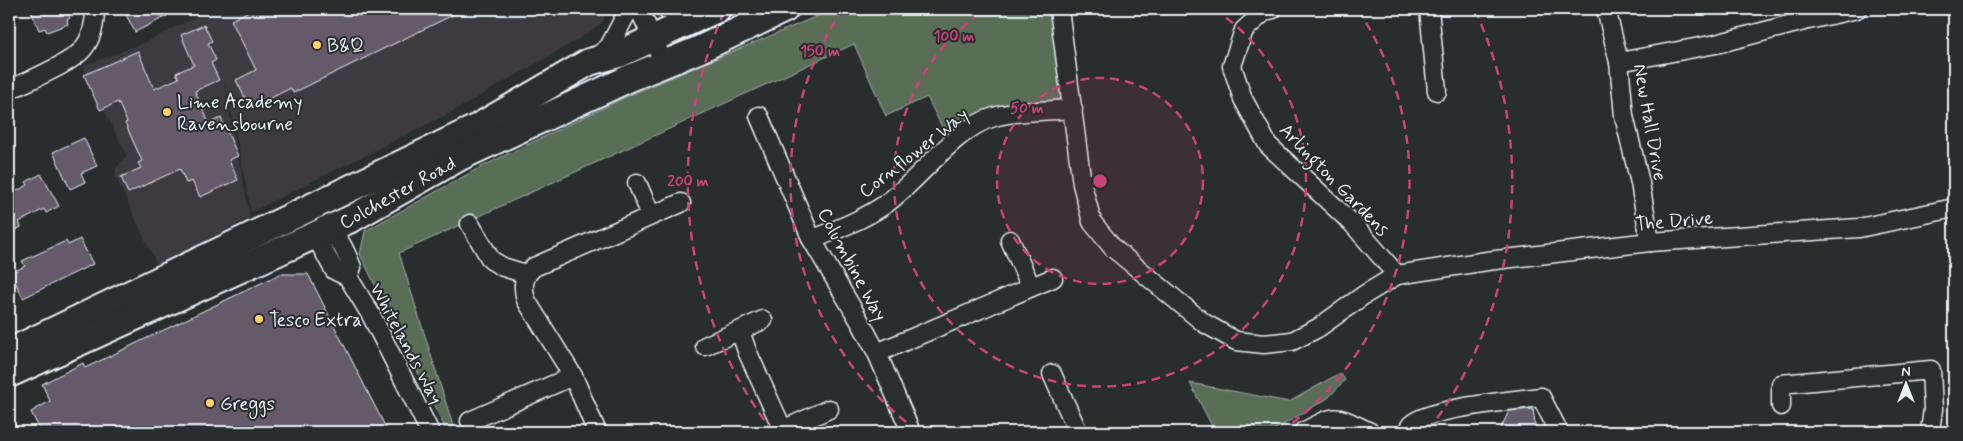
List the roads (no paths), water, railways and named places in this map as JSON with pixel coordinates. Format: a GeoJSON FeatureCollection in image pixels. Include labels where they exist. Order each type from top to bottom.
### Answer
{"type":"FeatureCollection","features":[{"type":"Feature","properties":{"kind":"highway","name":"Colchester Road"},"geometry":{"type":"LineString","coordinates":[[9,374],[362,214],[460,157],[785,9]]}},
{"type":"Feature","properties":{"kind":"highway","name":"Colchester Road"},"geometry":{"type":"LineString","coordinates":[[9,352],[478,127],[590,62],[619,54],[708,13]]}},
{"type":"Feature","properties":{"kind":"highway"},"geometry":{"type":"LineString","coordinates":[[327,229],[332,196]]}},
{"type":"Feature","properties":{"kind":"street"},"geometry":{"type":"LineString","coordinates":[[9,90],[64,62],[83,49],[95,23],[95,9]]}},
{"type":"Feature","properties":{"kind":"street"},"geometry":{"type":"LineString","coordinates":[[590,62],[610,47],[626,19],[629,9]]}},
{"type":"Feature","properties":{"kind":"street"},"geometry":{"type":"LineString","coordinates":[[639,9],[665,65]]}},
{"type":"Feature","properties":{"kind":"street"},"geometry":{"type":"LineString","coordinates":[[666,9],[708,13]]}},
{"type":"Feature","properties":{"kind":"street"},"geometry":{"type":"LineString","coordinates":[[1059,9],[1082,184],[1092,222],[1113,248],[1204,323],[1236,341],[1264,344],[1292,341],[1318,328],[1364,295],[1397,275]]}},
{"type":"Feature","properties":{"kind":"street","name":"Arlington Gardens"},"geometry":{"type":"LineString","coordinates":[[1274,9],[1265,11],[1244,30],[1232,66],[1243,100],[1268,145],[1352,223],[1397,275]]}},
{"type":"Feature","properties":{"kind":"street"},"geometry":{"type":"LineString","coordinates":[[1429,9],[1437,91]]}},
{"type":"Feature","properties":{"kind":"street","name":"New Hall Drive"},"geometry":{"type":"LineString","coordinates":[[1606,9],[1619,62],[1624,116],[1640,183],[1650,242]]}},
{"type":"Feature","properties":{"kind":"street"},"geometry":{"type":"LineString","coordinates":[[1619,62],[1716,44],[1857,9]]}},
{"type":"Feature","properties":{"kind":"street","name":"Cornflower Way"},"geometry":{"type":"LineString","coordinates":[[812,240],[874,212],[888,202],[959,138],[976,126],[993,118],[1026,112],[1073,109]]}},
{"type":"Feature","properties":{"kind":"street","name":"Columbine Way"},"geometry":{"type":"LineString","coordinates":[[759,116],[812,240],[877,353],[911,432]]}},
{"type":"Feature","properties":{"kind":"street"},"geometry":{"type":"LineString","coordinates":[[637,183],[651,215]]}},
{"type":"Feature","properties":{"kind":"street"},"geometry":{"type":"LineString","coordinates":[[597,432],[573,376],[526,300],[524,290],[526,274],[534,267],[681,203]]}},
{"type":"Feature","properties":{"kind":"street","name":"The Drive"},"geometry":{"type":"LineString","coordinates":[[1397,275],[1487,261],[1650,242],[1859,228],[1954,208]]}},
{"type":"Feature","properties":{"kind":"street"},"geometry":{"type":"LineString","coordinates":[[275,224],[293,232],[316,222],[327,229]]}},
{"type":"Feature","properties":{"kind":"street"},"geometry":{"type":"LineString","coordinates":[[470,224],[491,260],[503,267],[526,274]]}},
{"type":"Feature","properties":{"kind":"street","name":"Whitelands Way"},"geometry":{"type":"LineString","coordinates":[[327,229],[321,246],[334,270],[348,277],[371,315],[430,432]]}},
{"type":"Feature","properties":{"kind":"street"},"geometry":{"type":"LineString","coordinates":[[1010,240],[1031,287]]}},
{"type":"Feature","properties":{"kind":"street"},"geometry":{"type":"LineString","coordinates":[[877,353],[1053,278]]}},
{"type":"Feature","properties":{"kind":"street"},"geometry":{"type":"LineString","coordinates":[[706,346],[763,320]]}},
{"type":"Feature","properties":{"kind":"street"},"geometry":{"type":"LineString","coordinates":[[740,331],[780,431],[830,409]]}},
{"type":"Feature","properties":{"kind":"street"},"geometry":{"type":"LineString","coordinates":[[1781,406],[1781,384],[1931,370],[1933,409],[1930,432]]}},
{"type":"Feature","properties":{"kind":"street"},"geometry":{"type":"LineString","coordinates":[[1052,374],[1078,432]]}},
{"type":"Feature","properties":{"kind":"street"},"geometry":{"type":"LineString","coordinates":[[470,421],[573,376]]}},
{"type":"Feature","properties":{"kind":"street"},"geometry":{"type":"LineString","coordinates":[[1410,426],[1412,422],[1430,414],[1541,396],[1559,432]]}},
{"type":"Feature","properties":{"kind":"street"},"geometry":{"type":"LineString","coordinates":[[1302,432],[1320,427],[1330,418],[1340,417],[1369,432]]}},
{"type":"Feature","properties":{"kind":"place","name":"B&Q"},"geometry":{"type":"Point","coordinates":[317,45]}},
{"type":"Feature","properties":{"kind":"place","name":"Lime Academy Ravensbourne"},"geometry":{"type":"Point","coordinates":[167,112]}},
{"type":"Feature","properties":{"kind":"place","name":"Tesco Extra"},"geometry":{"type":"Point","coordinates":[259,319]}},
{"type":"Feature","properties":{"kind":"place","name":"Greggs"},"geometry":{"type":"Point","coordinates":[210,403]}}]}
